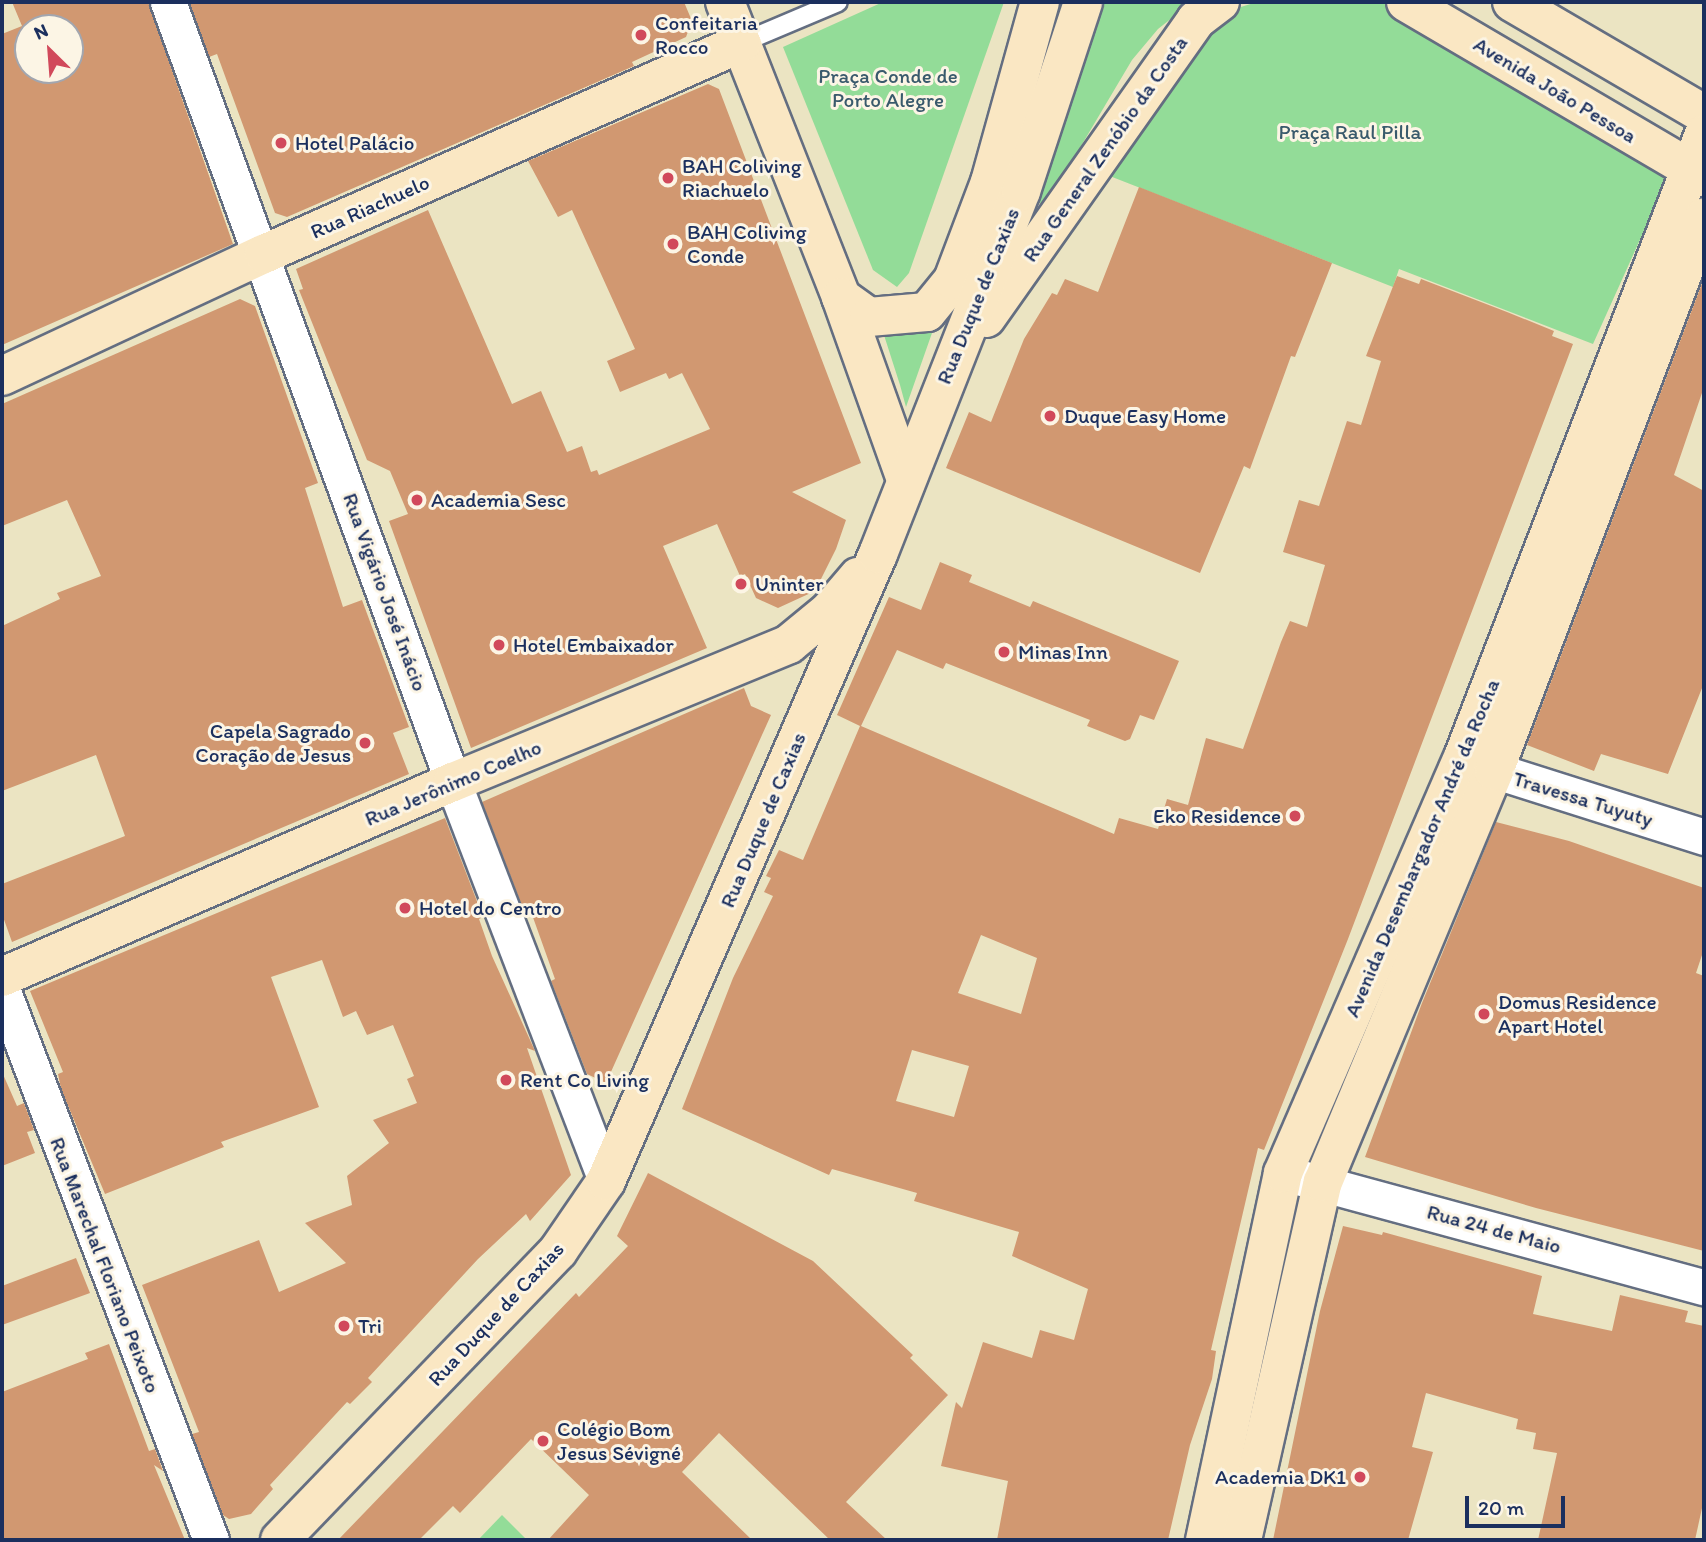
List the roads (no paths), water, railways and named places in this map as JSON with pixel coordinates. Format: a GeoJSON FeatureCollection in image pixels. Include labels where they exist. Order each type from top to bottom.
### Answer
{"type":"FeatureCollection","features":[{"type":"Feature","properties":{"kind":"street","name":"Rua Vigário José Inácio"},"geometry":{"type":"LineString","coordinates":[[168,2],[264,254],[453,782],[607,1181]]}},
{"type":"Feature","properties":{"kind":"street"},"geometry":{"type":"LineString","coordinates":[[725,2],[841,296],[905,477]]}},
{"type":"Feature","properties":{"kind":"street","name":"Rua Duque de Caxias"},"geometry":{"type":"LineString","coordinates":[[841,296],[869,317],[927,312],[953,280],[990,182],[1040,2]]}},
{"type":"Feature","properties":{"kind":"street","name":"Rua Duque de Caxias"},"geometry":{"type":"LineString","coordinates":[[280,1540],[558,1251],[607,1181],[878,554],[905,477],[1021,191],[1083,2]]}},
{"type":"Feature","properties":{"kind":"street","name":"Rua General Zenóbio da Costa"},"geometry":{"type":"LineString","coordinates":[[948,372],[1196,20],[1220,2]]}},
{"type":"Feature","properties":{"kind":"street","name":"Avenida João Pessoa"},"geometry":{"type":"LineString","coordinates":[[1406,2],[1696,173]]}},
{"type":"Feature","properties":{"kind":"street"},"geometry":{"type":"LineString","coordinates":[[1513,2],[1704,114]]}},
{"type":"Feature","properties":{"kind":"street","name":"Rua Riachuelo"},"geometry":{"type":"LineString","coordinates":[[2,376],[264,254],[741,43]]}},
{"type":"Feature","properties":{"kind":"street","name":"Avenida Desembargador André da Rocha"},"geometry":{"type":"LineString","coordinates":[[1242,1540],[1324,1182],[1696,173],[1704,134]]}},
{"type":"Feature","properties":{"kind":"street","name":"Avenida Desembargador André da Rocha"},"geometry":{"type":"LineString","coordinates":[[1205,1540],[1283,1173],[1478,765],[1704,217]]}},
{"type":"Feature","properties":{"kind":"street","name":"Rua Jerônimo Coelho"},"geometry":{"type":"LineString","coordinates":[[2,977],[453,782],[789,644],[828,611],[878,554]]}},
{"type":"Feature","properties":{"kind":"street","name":"Travessa Tuyuty"},"geometry":{"type":"LineString","coordinates":[[1478,765],[1704,837]]}},
{"type":"Feature","properties":{"kind":"street","name":"Rua Marechal Floriano Peixoto"},"geometry":{"type":"LineString","coordinates":[[2,989],[211,1540]]}},
{"type":"Feature","properties":{"kind":"street","name":"Rua 24 de Maio"},"geometry":{"type":"LineString","coordinates":[[1283,1173],[1704,1287]]}},
{"type":"Feature","properties":{"kind":"lane"},"geometry":{"type":"LineString","coordinates":[[741,43],[838,2]]}},
{"type":"Feature","properties":{"kind":"place","name":"Confeitaria Rocco"},"geometry":{"type":"Point","coordinates":[641,35]}},
{"type":"Feature","properties":{"kind":"place","name":"Hotel Palácio"},"geometry":{"type":"Point","coordinates":[281,143]}},
{"type":"Feature","properties":{"kind":"place","name":"BAH Coliving Riachuelo"},"geometry":{"type":"Point","coordinates":[668,178]}},
{"type":"Feature","properties":{"kind":"place","name":"BAH Coliving Conde"},"geometry":{"type":"Point","coordinates":[673,244]}},
{"type":"Feature","properties":{"kind":"place","name":"Duque Easy Home"},"geometry":{"type":"Point","coordinates":[1050,416]}},
{"type":"Feature","properties":{"kind":"place","name":"Academia Sesc"},"geometry":{"type":"Point","coordinates":[417,500]}},
{"type":"Feature","properties":{"kind":"place","name":"Uninter"},"geometry":{"type":"Point","coordinates":[741,584]}},
{"type":"Feature","properties":{"kind":"place","name":"Hotel Embaixador"},"geometry":{"type":"Point","coordinates":[499,645]}},
{"type":"Feature","properties":{"kind":"place","name":"Minas Inn"},"geometry":{"type":"Point","coordinates":[1004,652]}},
{"type":"Feature","properties":{"kind":"place","name":"Capela Sagrado Coração de Jesus"},"geometry":{"type":"Point","coordinates":[365,743]}},
{"type":"Feature","properties":{"kind":"place","name":"Eko Residence"},"geometry":{"type":"Point","coordinates":[1295,816]}},
{"type":"Feature","properties":{"kind":"place","name":"Hotel do Centro"},"geometry":{"type":"Point","coordinates":[405,908]}},
{"type":"Feature","properties":{"kind":"place","name":"Domus Residence Apart Hotel"},"geometry":{"type":"Point","coordinates":[1484,1014]}},
{"type":"Feature","properties":{"kind":"place","name":"Rent Co Living"},"geometry":{"type":"Point","coordinates":[506,1080]}},
{"type":"Feature","properties":{"kind":"place","name":"Tri"},"geometry":{"type":"Point","coordinates":[344,1326]}},
{"type":"Feature","properties":{"kind":"place","name":"Colégio Bom Jesus Sévigné"},"geometry":{"type":"Point","coordinates":[543,1441]}},
{"type":"Feature","properties":{"kind":"place","name":"Academia DK1"},"geometry":{"type":"Point","coordinates":[1360,1477]}},
{"type":"Feature","properties":{"kind":"park label","name":"Praça Conde de Porto Alegre"},"geometry":{"type":"Point","coordinates":[888,88]}},
{"type":"Feature","properties":{"kind":"park label","name":"Praça Raul Pilla"},"geometry":{"type":"Point","coordinates":[1350,132]}}]}
